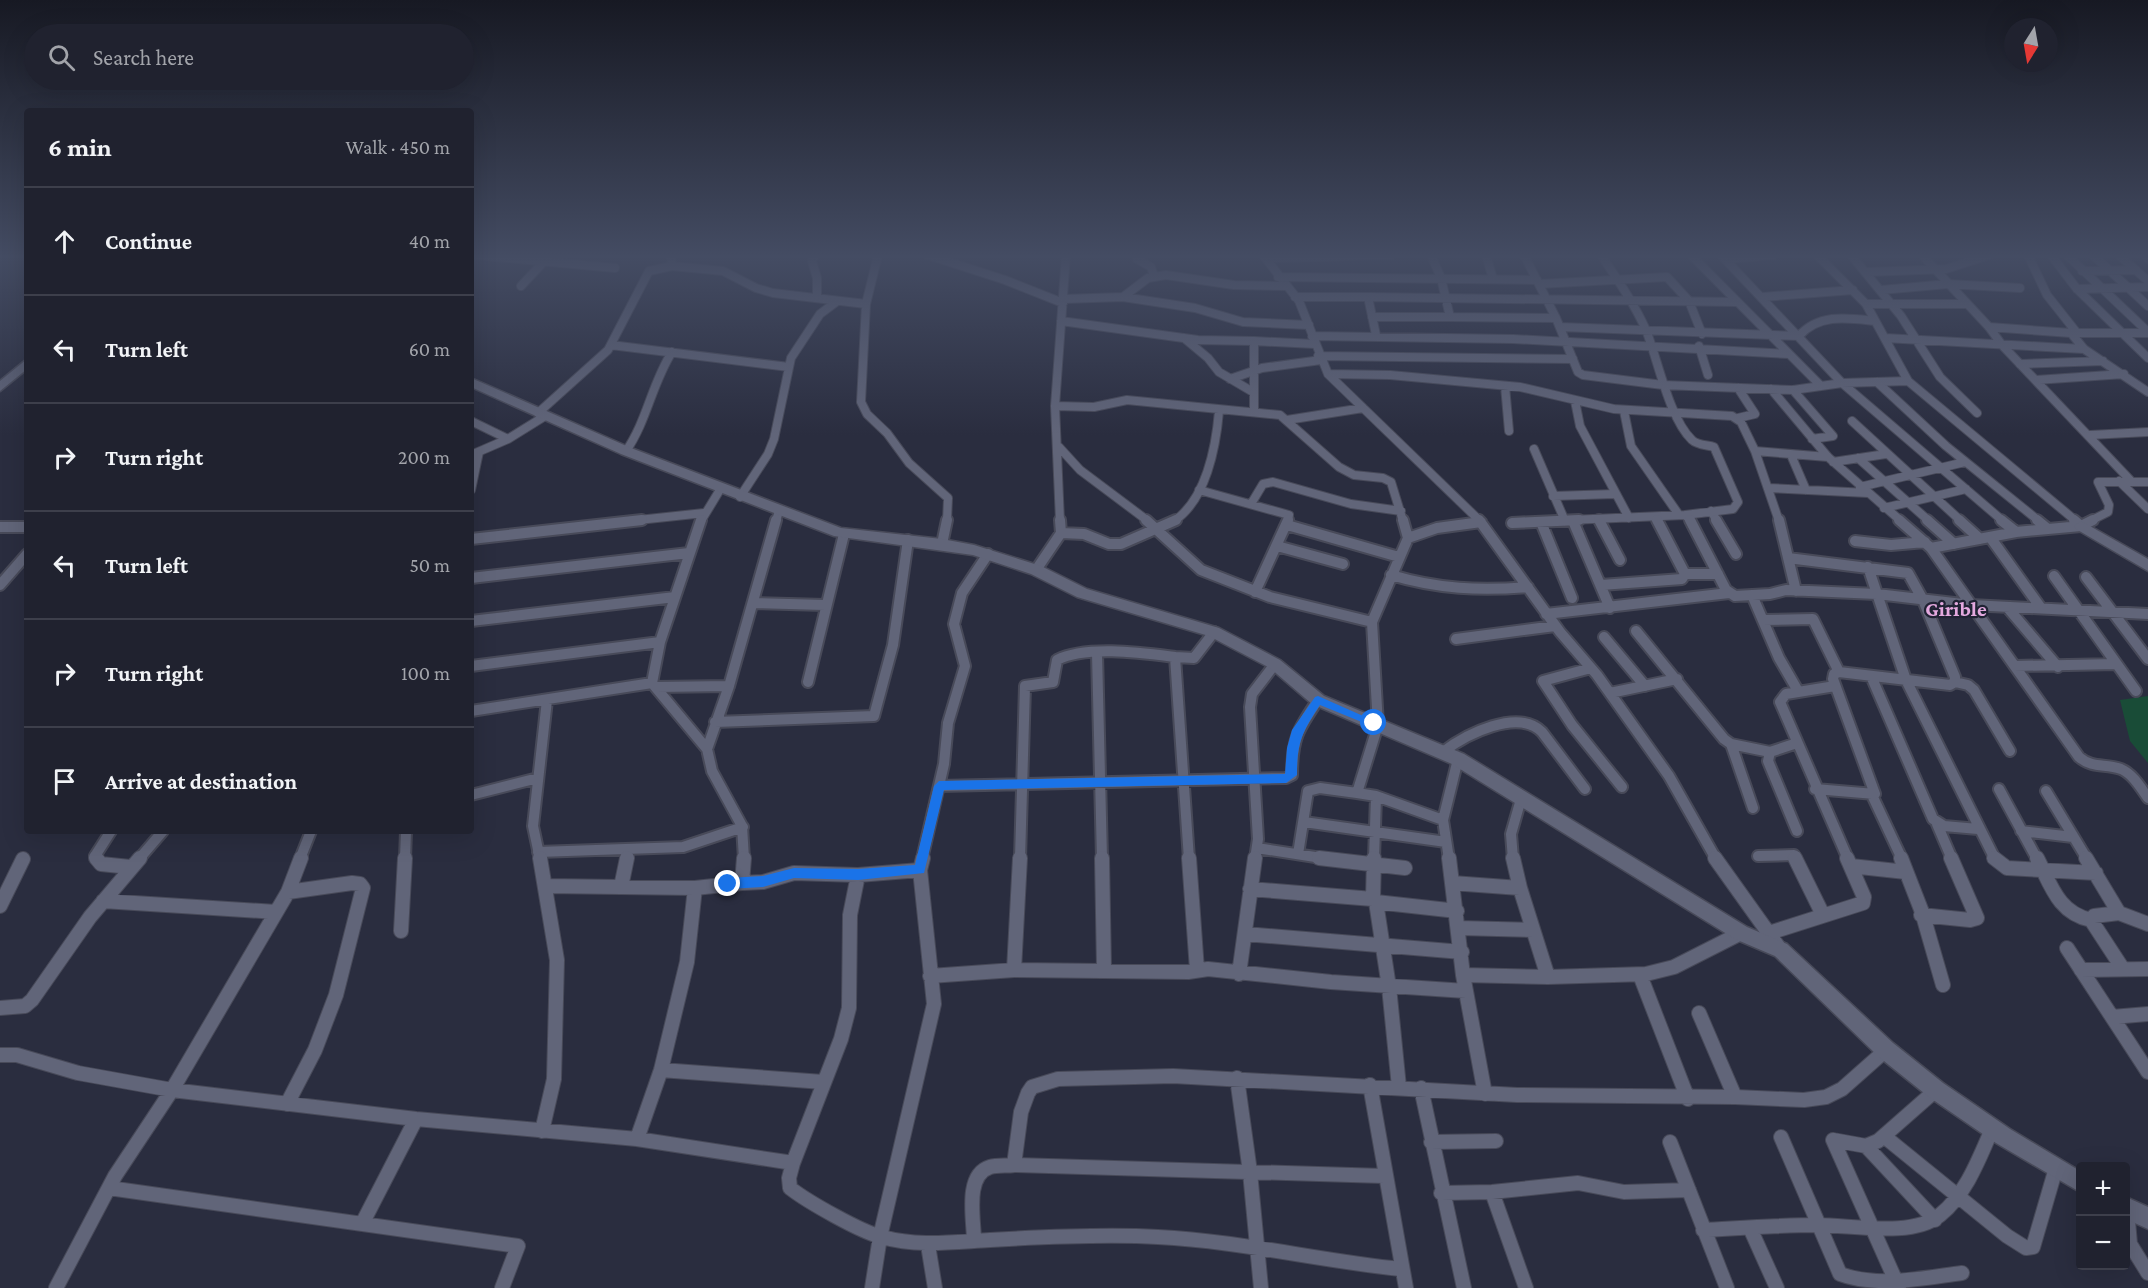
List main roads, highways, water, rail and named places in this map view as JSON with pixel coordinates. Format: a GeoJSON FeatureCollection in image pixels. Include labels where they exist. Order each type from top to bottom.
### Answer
{"type":"FeatureCollection","features":[{"type":"Feature","properties":{"kind":"district","name":"Girible"},"geometry":{"type":"Point","coordinates":[1956,609]}}]}
